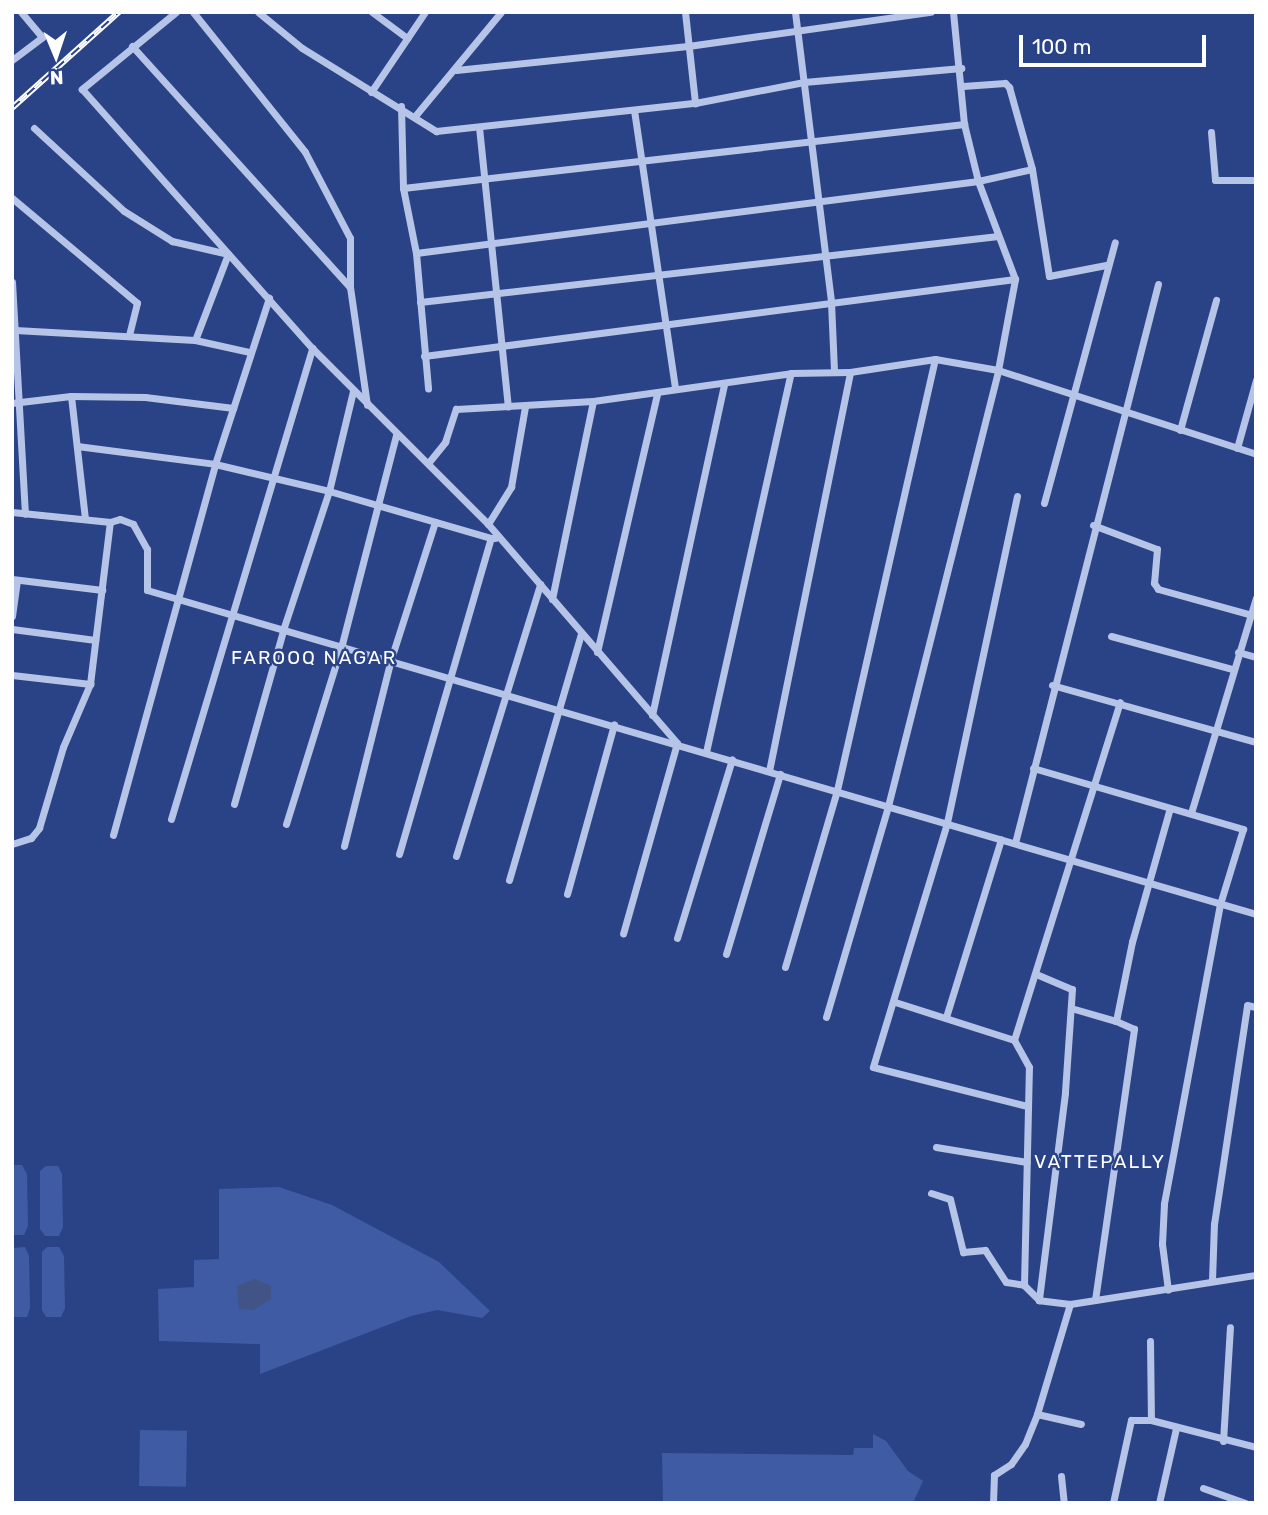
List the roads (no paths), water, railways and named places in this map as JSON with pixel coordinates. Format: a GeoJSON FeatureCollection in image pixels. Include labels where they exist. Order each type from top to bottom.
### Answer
{"type":"FeatureCollection","features":[{"type":"Feature","properties":{"kind":"street"},"geometry":{"type":"LineString","coordinates":[[12,60],[42,37],[21,12]]}},
{"type":"Feature","properties":{"kind":"street"},"geometry":{"type":"LineString","coordinates":[[176,12],[82,89],[312,348],[396,435],[429,463],[488,524],[495,538],[540,584],[677,743]]}},
{"type":"Feature","properties":{"kind":"street"},"geometry":{"type":"LineString","coordinates":[[193,12],[305,152],[350,238],[350,288],[367,405]]}},
{"type":"Feature","properties":{"kind":"street"},"geometry":{"type":"LineString","coordinates":[[258,12],[302,48],[371,92],[401,106],[436,131],[695,103],[804,82],[961,68]]}},
{"type":"Feature","properties":{"kind":"street"},"geometry":{"type":"LineString","coordinates":[[372,12],[407,38]]}},
{"type":"Feature","properties":{"kind":"street"},"geometry":{"type":"LineString","coordinates":[[371,92],[425,12]]}},
{"type":"Feature","properties":{"kind":"street"},"geometry":{"type":"LineString","coordinates":[[415,116],[456,70],[501,12]]}},
{"type":"Feature","properties":{"kind":"street"},"geometry":{"type":"LineString","coordinates":[[685,12],[695,103]]}},
{"type":"Feature","properties":{"kind":"street"},"geometry":{"type":"LineString","coordinates":[[795,12],[831,303],[834,372]]}},
{"type":"Feature","properties":{"kind":"street"},"geometry":{"type":"LineString","coordinates":[[456,70],[688,46],[931,12]]}},
{"type":"Feature","properties":{"kind":"street"},"geometry":{"type":"LineString","coordinates":[[826,1017],[888,806],[998,370],[1015,279],[978,181],[964,124],[963,86],[953,12]]}},
{"type":"Feature","properties":{"kind":"street"},"geometry":{"type":"LineString","coordinates":[[132,46],[350,288]]}},
{"type":"Feature","properties":{"kind":"street"},"geometry":{"type":"LineString","coordinates":[[963,86],[1005,83],[1009,87],[1032,169],[1049,276],[1106,265]]}},
{"type":"Feature","properties":{"kind":"street"},"geometry":{"type":"LineString","coordinates":[[401,106],[403,188],[416,253],[428,388]]}},
{"type":"Feature","properties":{"kind":"street"},"geometry":{"type":"LineString","coordinates":[[634,110],[675,389]]}},
{"type":"Feature","properties":{"kind":"street"},"geometry":{"type":"LineString","coordinates":[[403,188],[964,124]]}},
{"type":"Feature","properties":{"kind":"street"},"geometry":{"type":"LineString","coordinates":[[479,127],[508,407]]}},
{"type":"Feature","properties":{"kind":"street"},"geometry":{"type":"LineString","coordinates":[[34,128],[85,180],[172,242],[228,254]]}},
{"type":"Feature","properties":{"kind":"street"},"geometry":{"type":"LineString","coordinates":[[1211,132],[1215,180],[1256,180]]}},
{"type":"Feature","properties":{"kind":"street"},"geometry":{"type":"LineString","coordinates":[[416,253],[978,181],[1032,169]]}},
{"type":"Feature","properties":{"kind":"street"},"geometry":{"type":"LineString","coordinates":[[12,198],[137,303],[129,335]]}},
{"type":"Feature","properties":{"kind":"street"},"geometry":{"type":"LineString","coordinates":[[420,302],[998,236]]}},
{"type":"Feature","properties":{"kind":"street"},"geometry":{"type":"LineString","coordinates":[[1044,503],[1106,265],[1115,242]]}},
{"type":"Feature","properties":{"kind":"street"},"geometry":{"type":"LineString","coordinates":[[195,340],[228,254]]}},
{"type":"Feature","properties":{"kind":"street"},"geometry":{"type":"LineString","coordinates":[[424,356],[502,348],[1015,279]]}},
{"type":"Feature","properties":{"kind":"street"},"geometry":{"type":"LineString","coordinates":[[12,282],[15,403],[25,514]]}},
{"type":"Feature","properties":{"kind":"street"},"geometry":{"type":"LineString","coordinates":[[1015,843],[1052,685],[1158,284]]}},
{"type":"Feature","properties":{"kind":"street"},"geometry":{"type":"LineString","coordinates":[[113,835],[215,464],[249,352],[269,298]]}},
{"type":"Feature","properties":{"kind":"street"},"geometry":{"type":"LineString","coordinates":[[1180,430],[1216,300]]}},
{"type":"Feature","properties":{"kind":"street"},"geometry":{"type":"LineString","coordinates":[[15,330],[195,340],[249,352]]}},
{"type":"Feature","properties":{"kind":"street"},"geometry":{"type":"LineString","coordinates":[[171,819],[312,348]]}},
{"type":"Feature","properties":{"kind":"street"},"geometry":{"type":"LineString","coordinates":[[785,967],[837,790],[935,359]]}},
{"type":"Feature","properties":{"kind":"street"},"geometry":{"type":"LineString","coordinates":[[429,463],[445,442],[456,409],[593,401],[791,373],[850,372],[935,359],[998,370],[1256,454]]}},
{"type":"Feature","properties":{"kind":"street"},"geometry":{"type":"LineString","coordinates":[[769,771],[850,372]]}},
{"type":"Feature","properties":{"kind":"street"},"geometry":{"type":"LineString","coordinates":[[706,752],[791,373]]}},
{"type":"Feature","properties":{"kind":"street"},"geometry":{"type":"LineString","coordinates":[[1237,448],[1256,380]]}},
{"type":"Feature","properties":{"kind":"street"},"geometry":{"type":"LineString","coordinates":[[652,715],[724,384]]}},
{"type":"Feature","properties":{"kind":"street"},"geometry":{"type":"LineString","coordinates":[[234,804],[284,627],[329,491],[353,391]]}},
{"type":"Feature","properties":{"kind":"street"},"geometry":{"type":"LineString","coordinates":[[597,652],[657,394]]}},
{"type":"Feature","properties":{"kind":"street"},"geometry":{"type":"LineString","coordinates":[[15,403],[71,396],[145,397],[233,408]]}},
{"type":"Feature","properties":{"kind":"street"},"geometry":{"type":"LineString","coordinates":[[71,396],[85,518]]}},
{"type":"Feature","properties":{"kind":"street"},"geometry":{"type":"LineString","coordinates":[[552,599],[593,401]]}},
{"type":"Feature","properties":{"kind":"street"},"geometry":{"type":"LineString","coordinates":[[488,524],[510,487],[525,407]]}},
{"type":"Feature","properties":{"kind":"street"},"geometry":{"type":"LineString","coordinates":[[286,824],[342,644],[380,506],[396,435]]}},
{"type":"Feature","properties":{"kind":"street"},"geometry":{"type":"LineString","coordinates":[[77,446],[215,464],[329,491],[495,538]]}},
{"type":"Feature","properties":{"kind":"street"},"geometry":{"type":"LineString","coordinates":[[1017,496],[947,823],[895,1002],[873,1067],[1027,1106]]}},
{"type":"Feature","properties":{"kind":"street"},"geometry":{"type":"LineString","coordinates":[[12,512],[110,522],[120,519],[141,533],[147,549],[147,590],[179,596],[1256,914]]}},
{"type":"Feature","properties":{"kind":"street"},"geometry":{"type":"LineString","coordinates":[[12,844],[31,838],[39,828],[58,759],[90,684],[110,522]]}},
{"type":"Feature","properties":{"kind":"street"},"geometry":{"type":"LineString","coordinates":[[344,846],[391,659],[435,522]]}},
{"type":"Feature","properties":{"kind":"street"},"geometry":{"type":"LineString","coordinates":[[1093,525],[1157,549],[1160,557],[1154,583],[1158,589],[1252,615]]}},
{"type":"Feature","properties":{"kind":"street"},"geometry":{"type":"LineString","coordinates":[[399,855],[495,538]]}},
{"type":"Feature","properties":{"kind":"street"},"geometry":{"type":"LineString","coordinates":[[12,616],[15,580],[102,590]]}},
{"type":"Feature","properties":{"kind":"street"},"geometry":{"type":"LineString","coordinates":[[456,856],[540,584]]}},
{"type":"Feature","properties":{"kind":"street"},"geometry":{"type":"LineString","coordinates":[[1191,813],[1213,730],[1256,598]]}},
{"type":"Feature","properties":{"kind":"street"},"geometry":{"type":"LineString","coordinates":[[12,629],[95,640]]}},
{"type":"Feature","properties":{"kind":"street"},"geometry":{"type":"LineString","coordinates":[[509,880],[562,709],[581,633]]}},
{"type":"Feature","properties":{"kind":"street"},"geometry":{"type":"LineString","coordinates":[[1111,636],[1232,669]]}},
{"type":"Feature","properties":{"kind":"street"},"geometry":{"type":"LineString","coordinates":[[1238,652],[1256,657]]}},
{"type":"Feature","properties":{"kind":"street"},"geometry":{"type":"LineString","coordinates":[[12,675],[90,684]]}},
{"type":"Feature","properties":{"kind":"street"},"geometry":{"type":"LineString","coordinates":[[1052,685],[1256,742]]}},
{"type":"Feature","properties":{"kind":"street"},"geometry":{"type":"LineString","coordinates":[[1014,1040],[1119,702]]}},
{"type":"Feature","properties":{"kind":"street"},"geometry":{"type":"LineString","coordinates":[[567,894],[614,724]]}},
{"type":"Feature","properties":{"kind":"street"},"geometry":{"type":"LineString","coordinates":[[623,934],[677,743]]}},
{"type":"Feature","properties":{"kind":"street"},"geometry":{"type":"LineString","coordinates":[[677,937],[732,759]]}},
{"type":"Feature","properties":{"kind":"street"},"geometry":{"type":"LineString","coordinates":[[1033,768],[1243,829],[1220,904],[1164,1204],[1162,1244],[1168,1290]]}},
{"type":"Feature","properties":{"kind":"street"},"geometry":{"type":"LineString","coordinates":[[726,954],[780,774]]}},
{"type":"Feature","properties":{"kind":"street"},"geometry":{"type":"LineString","coordinates":[[1116,1021],[1148,883],[1170,808]]}},
{"type":"Feature","properties":{"kind":"street"},"geometry":{"type":"LineString","coordinates":[[946,1017],[1001,839]]}},
{"type":"Feature","properties":{"kind":"street"},"geometry":{"type":"LineString","coordinates":[[1036,974],[1072,989],[1065,1093],[1039,1300]]}},
{"type":"Feature","properties":{"kind":"street"},"geometry":{"type":"LineString","coordinates":[[895,1002],[1014,1040],[1029,1067],[1024,1284]]}},
{"type":"Feature","properties":{"kind":"street"},"geometry":{"type":"LineString","coordinates":[[1212,1280],[1214,1224],[1247,1005],[1256,1007]]}},
{"type":"Feature","properties":{"kind":"street"},"geometry":{"type":"LineString","coordinates":[[1071,1008],[1134,1029],[1095,1300]]}},
{"type":"Feature","properties":{"kind":"street"},"geometry":{"type":"LineString","coordinates":[[936,1147],[1027,1162]]}},
{"type":"Feature","properties":{"kind":"street"},"geometry":{"type":"LineString","coordinates":[[932,1193],[950,1199],[962,1252],[985,1250],[1006,1282],[1024,1284],[1039,1300],[1070,1304],[1256,1275]]}},
{"type":"Feature","properties":{"kind":"street"},"geometry":{"type":"LineString","coordinates":[[993,1503],[994,1475],[1011,1464],[1025,1444],[1037,1414],[1070,1304]]}},
{"type":"Feature","properties":{"kind":"street"},"geometry":{"type":"LineString","coordinates":[[1223,1441],[1230,1327]]}},
{"type":"Feature","properties":{"kind":"street"},"geometry":{"type":"LineString","coordinates":[[1150,1341],[1151,1420]]}},
{"type":"Feature","properties":{"kind":"street"},"geometry":{"type":"LineString","coordinates":[[1037,1414],[1080,1424]]}},
{"type":"Feature","properties":{"kind":"street"},"geometry":{"type":"LineString","coordinates":[[1113,1503],[1131,1420],[1151,1420],[1176,1429],[1256,1447]]}},
{"type":"Feature","properties":{"kind":"street"},"geometry":{"type":"LineString","coordinates":[[1159,1503],[1176,1429]]}},
{"type":"Feature","properties":{"kind":"street"},"geometry":{"type":"LineString","coordinates":[[1061,1476],[1064,1503]]}},
{"type":"Feature","properties":{"kind":"street"},"geometry":{"type":"LineString","coordinates":[[1203,1488],[1245,1503]]}},
{"type":"Feature","properties":{"kind":"railway"},"geometry":{"type":"LineString","coordinates":[[12,108],[119,12]]}},
{"type":"Feature","properties":{"kind":"district","name":"FAROOQ NAGAR"},"geometry":{"type":"Point","coordinates":[314,658]}},
{"type":"Feature","properties":{"kind":"district","name":"VATTEPALLY"},"geometry":{"type":"Point","coordinates":[1100,1162]}}]}
